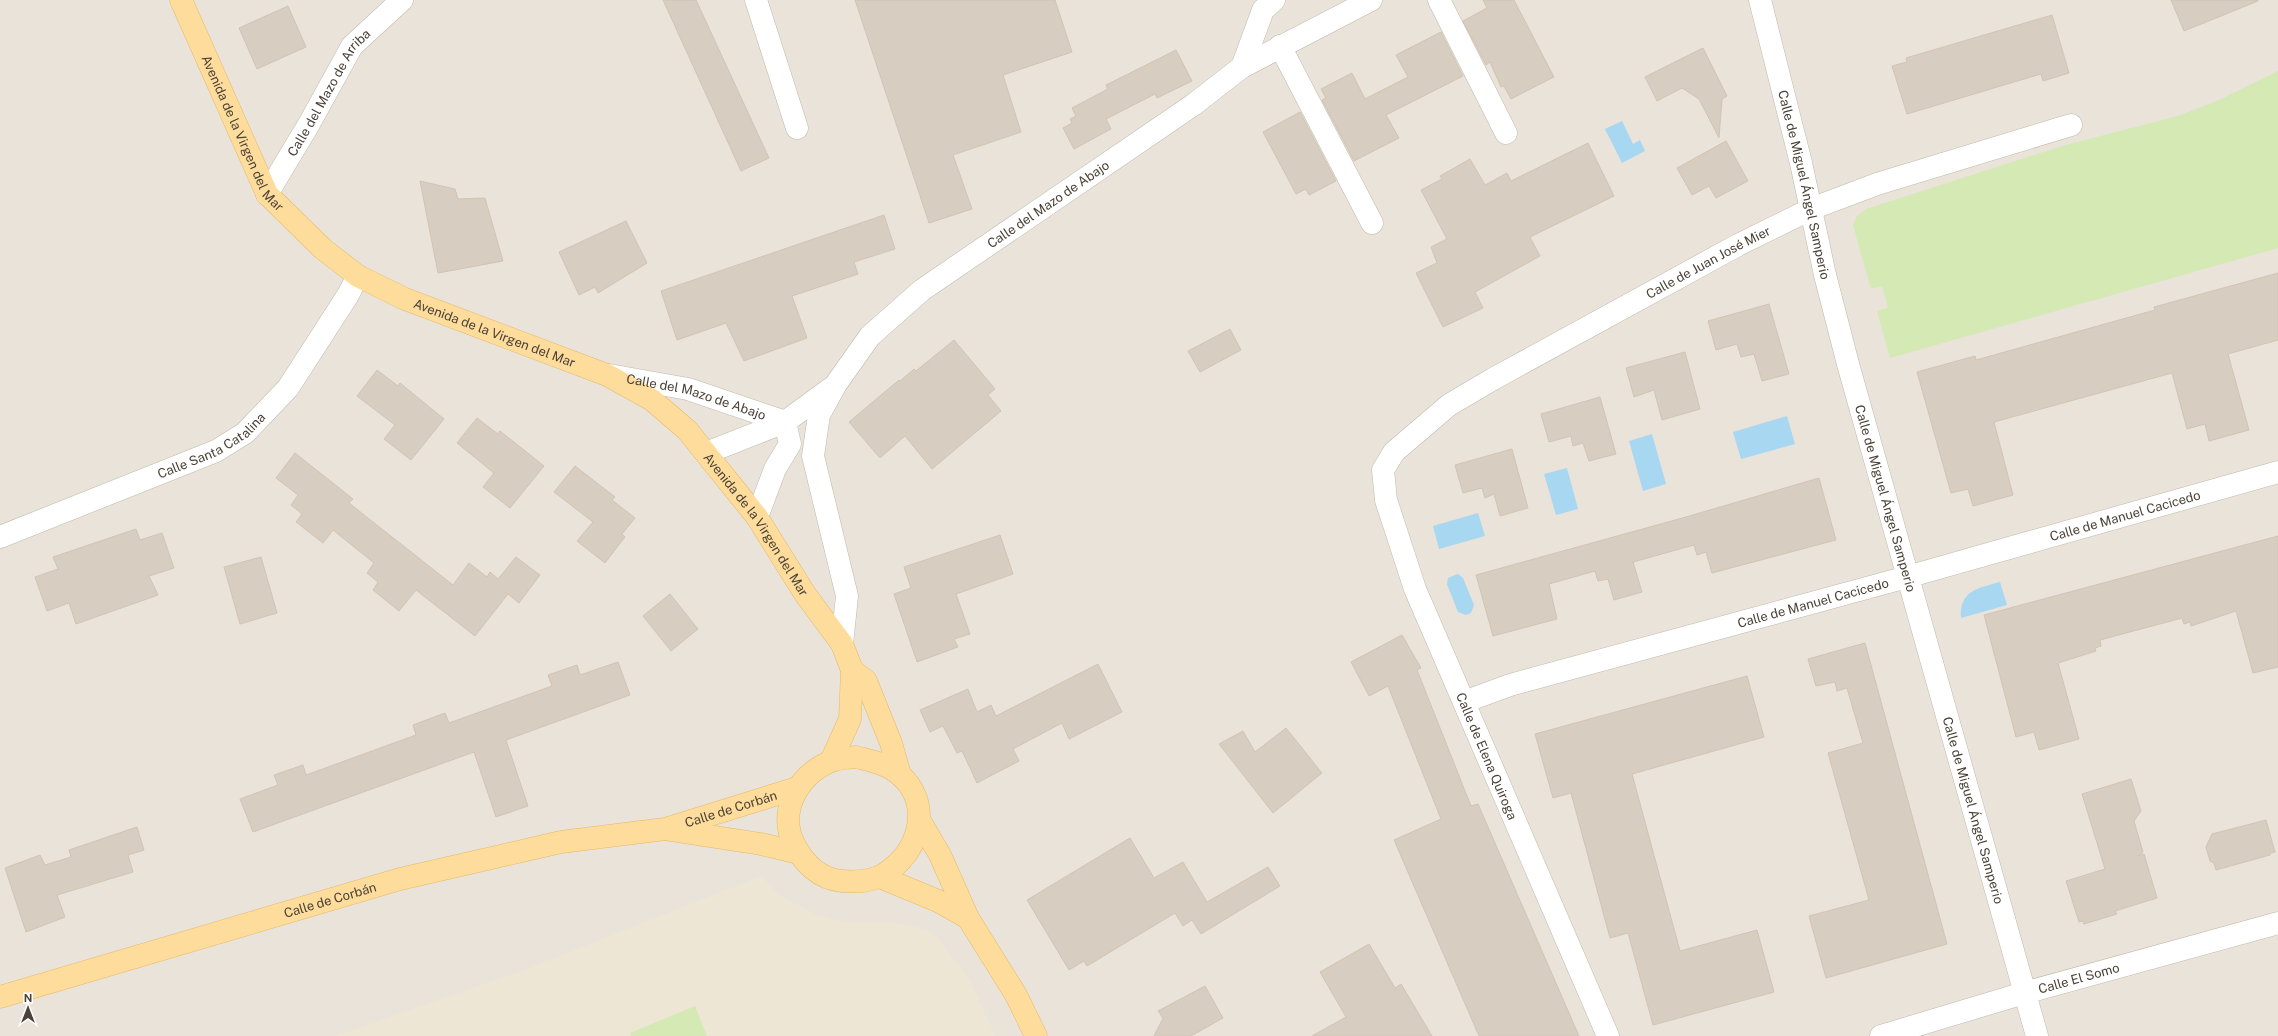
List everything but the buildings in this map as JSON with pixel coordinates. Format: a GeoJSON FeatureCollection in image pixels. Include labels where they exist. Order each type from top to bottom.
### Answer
{"type":"FeatureCollection","features":[{"type":"Feature","properties":{"kind":"main road","name":"Avenida de la Virgen del Mar"},"geometry":{"type":"LineString","coordinates":[[181,0],[267,194],[323,249],[358,276],[405,299],[607,375],[652,400],[687,430],[757,517],[805,594],[842,644],[852,670],[850,719],[831,761]]}},
{"type":"Feature","properties":{"kind":"main road","name":"Avenida de la Virgen del Mar"},"geometry":{"type":"LineString","coordinates":[[852,670],[866,681],[891,743],[900,775]]}},
{"type":"Feature","properties":{"kind":"main road"},"geometry":{"type":"LineString","coordinates":[[856,757],[879,762],[900,775],[910,786],[919,802],[920,821],[913,843],[901,861],[880,877],[858,882],[822,876],[799,853],[791,838],[789,821],[791,803],[797,788],[813,771],[831,761],[856,757]]}},
{"type":"Feature","properties":{"kind":"main road","name":"Calle de Corbán"},"geometry":{"type":"LineString","coordinates":[[0,997],[400,879],[561,842],[665,829],[797,788]]}},
{"type":"Feature","properties":{"kind":"main road"},"geometry":{"type":"LineString","coordinates":[[920,821],[940,855],[968,918],[995,959],[1037,1033]]}},
{"type":"Feature","properties":{"kind":"main road","name":"Calle de Corbán"},"geometry":{"type":"LineString","coordinates":[[665,829],[761,844],[799,853]]}},
{"type":"Feature","properties":{"kind":"main road"},"geometry":{"type":"LineString","coordinates":[[880,877],[938,901],[968,918]]}},
{"type":"Feature","properties":{"kind":"street","name":"Calle del Mazo de Arriba"},"geometry":{"type":"LineString","coordinates":[[267,194],[309,124],[352,46],[402,0]]}},
{"type":"Feature","properties":{"kind":"street"},"geometry":{"type":"LineString","coordinates":[[756,0],[797,128]]}},
{"type":"Feature","properties":{"kind":"street"},"geometry":{"type":"LineString","coordinates":[[1242,67],[1263,10],[1274,0]]}},
{"type":"Feature","properties":{"kind":"street","name":"Calle del Mazo de Abajo"},"geometry":{"type":"LineString","coordinates":[[813,456],[819,415],[836,384],[870,336],[922,290],[1193,105],[1242,67],[1371,0]]}},
{"type":"Feature","properties":{"kind":"street"},"geometry":{"type":"LineString","coordinates":[[1438,0],[1506,133]]}},
{"type":"Feature","properties":{"kind":"street","name":"Calle de Miguel Ángel Samperio"},"geometry":{"type":"LineString","coordinates":[[1760,0],[1769,28],[1848,364],[2037,1036]]}},
{"type":"Feature","properties":{"kind":"street"},"geometry":{"type":"LineString","coordinates":[[1280,46],[1372,223]]}},
{"type":"Feature","properties":{"kind":"street","name":"Calle de Juan José Mier"},"geometry":{"type":"LineString","coordinates":[[1383,470],[1394,452],[1449,406],[1493,379],[1738,245],[1811,209],[1877,184],[2070,125]]}},
{"type":"Feature","properties":{"kind":"street","name":"Calle Santa Catalina"},"geometry":{"type":"LineString","coordinates":[[0,537],[216,451],[246,433],[288,388],[348,295],[358,276]]}},
{"type":"Feature","properties":{"kind":"street","name":"Calle del Mazo de Abajo"},"geometry":{"type":"LineString","coordinates":[[607,375],[688,389],[785,422]]}},
{"type":"Feature","properties":{"kind":"street","name":"Calle del Mazo de Abajo"},"geometry":{"type":"LineString","coordinates":[[706,453],[785,422],[836,384]]}},
{"type":"Feature","properties":{"kind":"street"},"geometry":{"type":"LineString","coordinates":[[757,517],[775,469],[790,444],[785,422]]}},
{"type":"Feature","properties":{"kind":"street","name":"Avenida de la Virgen del Mar"},"geometry":{"type":"LineString","coordinates":[[813,456],[847,596],[842,644]]}},
{"type":"Feature","properties":{"kind":"street","name":"Calle de Elena Quiroga"},"geometry":{"type":"LineString","coordinates":[[1383,470],[1386,500],[1415,589],[1608,1036]]}},
{"type":"Feature","properties":{"kind":"street","name":"Calle de Manuel Cacicedo"},"geometry":{"type":"LineString","coordinates":[[1464,702],[1510,685],[1908,577],[2278,472]]}},
{"type":"Feature","properties":{"kind":"street","name":"Calle El Somo"},"geometry":{"type":"LineString","coordinates":[[1881,1036],[2024,993],[2278,923]]}},
{"type":"Feature","properties":{"kind":"shaded area"},"geometry":{"type":"Polygon","coordinates":[[[0,0],[2278,0],[2278,1036],[0,1036],[0,0]]]}},
{"type":"Feature","properties":{"kind":"shaded area"},"geometry":{"type":"Polygon","coordinates":[[[761,876],[779,895],[814,914],[845,923],[890,923],[910,925],[929,931],[938,938],[972,984],[995,1036],[336,1036],[527,969],[761,876]]]}},
{"type":"Feature","properties":{"kind":"green space"},"geometry":{"type":"Polygon","coordinates":[[[2278,71],[2278,248],[1890,358],[1877,311],[1888,308],[1882,286],[1871,289],[1853,225],[1857,216],[1866,209],[2062,146],[2178,116],[2219,100],[2278,71]]]}},
{"type":"Feature","properties":{"kind":"green space"},"geometry":{"type":"Polygon","coordinates":[[[695,1006],[707,1036],[631,1036],[630,1033],[695,1006]]]}},
{"type":"Feature","properties":{"kind":"water"},"geometry":{"type":"Polygon","coordinates":[[[1622,121],[1633,144],[1640,140],[1645,151],[1622,163],[1605,129],[1622,121]]]}},
{"type":"Feature","properties":{"kind":"water"},"geometry":{"type":"Polygon","coordinates":[[[1787,416],[1795,444],[1741,459],[1733,432],[1787,416]]]}},
{"type":"Feature","properties":{"kind":"water"},"geometry":{"type":"Polygon","coordinates":[[[1652,434],[1666,484],[1643,491],[1629,441],[1652,434]]]}},
{"type":"Feature","properties":{"kind":"water"},"geometry":{"type":"Polygon","coordinates":[[[1567,468],[1578,509],[1556,515],[1544,474],[1567,468]]]}},
{"type":"Feature","properties":{"kind":"water"},"geometry":{"type":"Polygon","coordinates":[[[1478,513],[1485,536],[1439,549],[1433,526],[1478,513]]]}},
{"type":"Feature","properties":{"kind":"water"},"geometry":{"type":"Polygon","coordinates":[[[1458,574],[1463,578],[1474,605],[1471,613],[1466,615],[1458,612],[1447,584],[1448,578],[1458,574]]]}},
{"type":"Feature","properties":{"kind":"water"},"geometry":{"type":"Polygon","coordinates":[[[2000,582],[2007,605],[1961,618],[1963,601],[1967,596],[1985,586],[2000,582]]]}}]}
